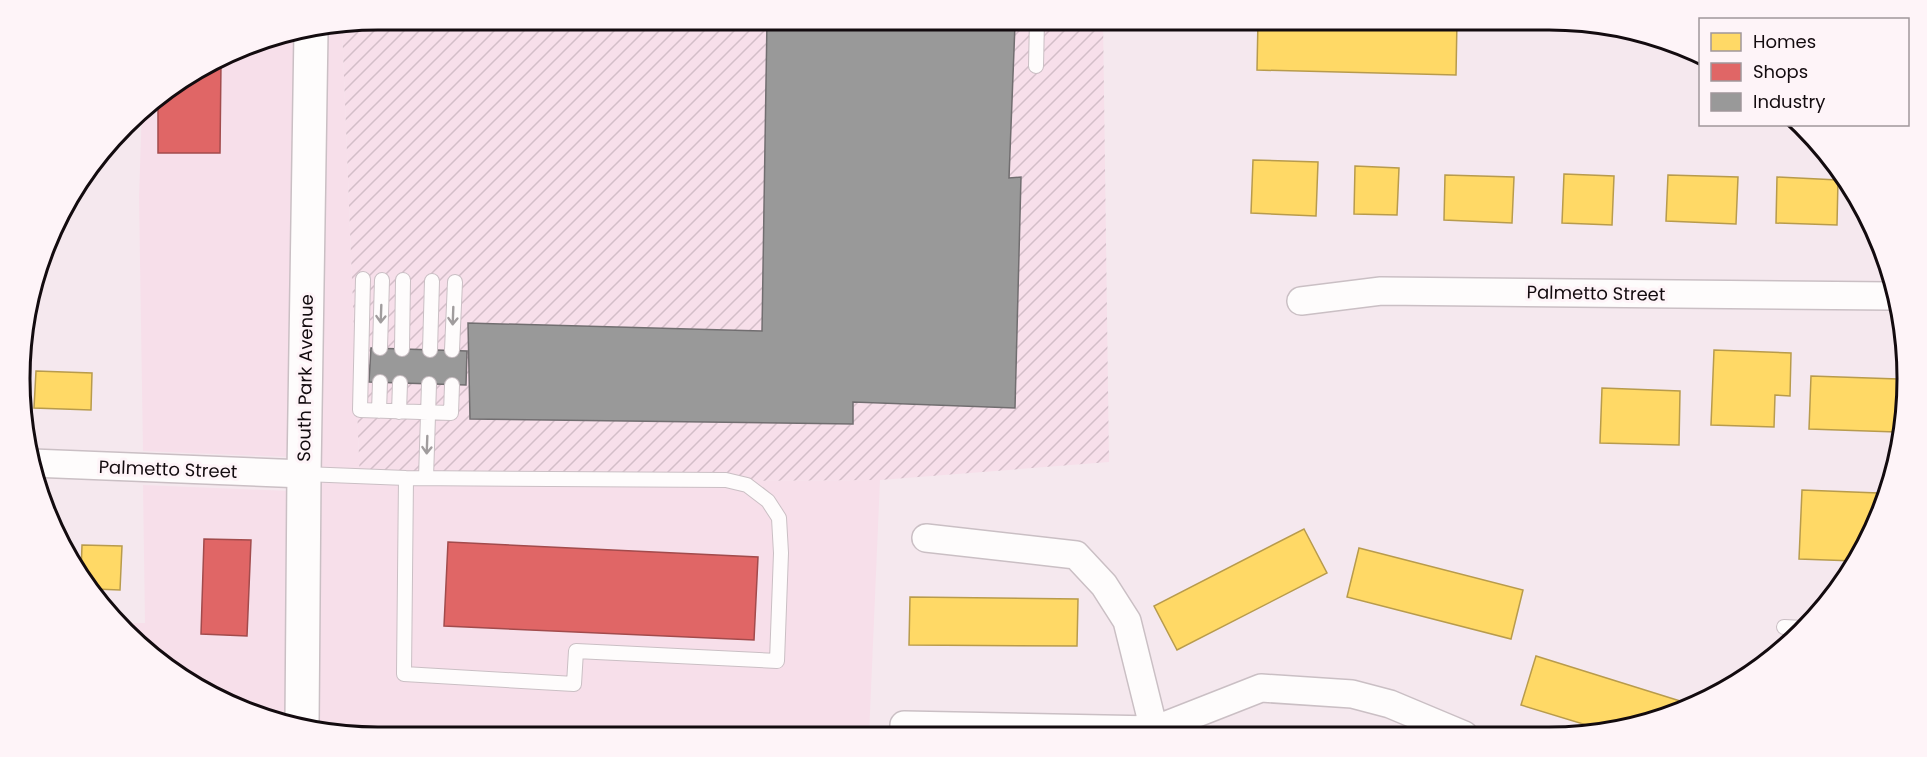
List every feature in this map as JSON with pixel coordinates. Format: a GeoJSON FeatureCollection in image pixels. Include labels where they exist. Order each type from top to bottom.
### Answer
{"type":"FeatureCollection","features":[{"type":"Feature","properties":{"kind":"street","name":"South Park Avenue"},"geometry":{"type":"LineString","coordinates":[[302,718],[311,37]]}},
{"type":"Feature","properties":{"kind":"street","name":"Palmetto Street"},"geometry":{"type":"LineString","coordinates":[[1301,302],[1381,291],[1887,296]]}},
{"type":"Feature","properties":{"kind":"street","name":"Palmetto Street"},"geometry":{"type":"LineString","coordinates":[[41,463],[304,474]]}},
{"type":"Feature","properties":{"kind":"street"},"geometry":{"type":"LineString","coordinates":[[926,538],[1076,555],[1104,585],[1127,621],[1158,727]]}},
{"type":"Feature","properties":{"kind":"street"},"geometry":{"type":"LineString","coordinates":[[1173,727],[1262,687],[1352,694],[1390,704],[1445,727]]}},
{"type":"Feature","properties":{"kind":"street"},"geometry":{"type":"LineString","coordinates":[[904,725],[968,727]]}},
{"type":"Feature","properties":{"kind":"lane"},"geometry":{"type":"LineString","coordinates":[[1036,66],[1037,30]]}},
{"type":"Feature","properties":{"kind":"lane"},"geometry":{"type":"LineString","coordinates":[[363,279],[360,410],[451,413],[452,385]]}},
{"type":"Feature","properties":{"kind":"lane"},"geometry":{"type":"LineString","coordinates":[[380,348],[382,279]]}},
{"type":"Feature","properties":{"kind":"lane"},"geometry":{"type":"LineString","coordinates":[[402,349],[403,280]]}},
{"type":"Feature","properties":{"kind":"lane"},"geometry":{"type":"LineString","coordinates":[[430,350],[432,281]]}},
{"type":"Feature","properties":{"kind":"lane"},"geometry":{"type":"LineString","coordinates":[[452,350],[454,282]]}},
{"type":"Feature","properties":{"kind":"lane"},"geometry":{"type":"LineString","coordinates":[[379,411],[380,382]]}},
{"type":"Feature","properties":{"kind":"lane"},"geometry":{"type":"LineString","coordinates":[[399,412],[400,383]]}},
{"type":"Feature","properties":{"kind":"lane"},"geometry":{"type":"LineString","coordinates":[[426,478],[429,384]]}},
{"type":"Feature","properties":{"kind":"lane"},"geometry":{"type":"LineString","coordinates":[[304,474],[406,478],[726,480],[747,484],[768,501],[779,518],[781,553],[777,662],[576,651],[574,684],[404,674],[406,478]]}},
{"type":"Feature","properties":{"kind":"lane"},"geometry":{"type":"LineString","coordinates":[[1784,627],[1792,627]]}},
{"type":"Feature","properties":{"kind":"shaded area"},"geometry":{"type":"Polygon","coordinates":[[[378,30],[1103,30],[1109,462],[880,480],[360,483],[342,32],[378,30]]]}},
{"type":"Feature","properties":{"kind":"shaded area"},"geometry":{"type":"Polygon","coordinates":[[[342,32],[360,483],[880,480],[869,727],[378,727],[317,721],[327,34],[342,32]]]}},
{"type":"Feature","properties":{"kind":"shaded area"},"geometry":{"type":"Polygon","coordinates":[[[297,40],[289,457],[143,451],[139,197],[141,123],[166,102],[224,66],[266,48],[297,40]]]}},
{"type":"Feature","properties":{"kind":"shaded area"},"geometry":{"type":"Polygon","coordinates":[[[143,485],[289,491],[287,715],[266,709],[224,691],[185,668],[166,655],[130,623],[145,623],[143,485]]]}},
{"type":"Feature","properties":{"kind":"building: Homes"},"geometry":{"type":"Polygon","coordinates":[[[1258,30],[1457,30],[1456,75],[1257,70],[1258,30]]]}},
{"type":"Feature","properties":{"kind":"building: Homes"},"geometry":{"type":"Polygon","coordinates":[[[1253,160],[1318,162],[1316,216],[1251,213],[1253,160]]]}},
{"type":"Feature","properties":{"kind":"building: Homes"},"geometry":{"type":"Polygon","coordinates":[[[1355,166],[1399,168],[1397,215],[1354,214],[1355,166]]]}},
{"type":"Feature","properties":{"kind":"building: Homes"},"geometry":{"type":"Polygon","coordinates":[[[1564,174],[1614,176],[1612,225],[1562,223],[1564,174]]]}},
{"type":"Feature","properties":{"kind":"building: Homes"},"geometry":{"type":"Polygon","coordinates":[[[1445,175],[1514,177],[1512,223],[1444,220],[1445,175]]]}},
{"type":"Feature","properties":{"kind":"building: Homes"},"geometry":{"type":"Polygon","coordinates":[[[1668,175],[1738,177],[1736,224],[1666,221],[1668,175]]]}},
{"type":"Feature","properties":{"kind":"building: Homes"},"geometry":{"type":"Polygon","coordinates":[[[1777,177],[1834,180],[1838,185],[1837,225],[1776,223],[1777,177]]]}},
{"type":"Feature","properties":{"kind":"building: Homes"},"geometry":{"type":"Polygon","coordinates":[[[1714,350],[1791,353],[1790,396],[1775,395],[1774,427],[1711,425],[1714,350]]]}},
{"type":"Feature","properties":{"kind":"building: Homes"},"geometry":{"type":"Polygon","coordinates":[[[36,371],[92,373],[91,410],[34,408],[36,371]]]}},
{"type":"Feature","properties":{"kind":"building: Homes"},"geometry":{"type":"Polygon","coordinates":[[[1811,376],[1897,379],[1893,432],[1809,429],[1811,376]]]}},
{"type":"Feature","properties":{"kind":"building: Homes"},"geometry":{"type":"Polygon","coordinates":[[[1602,388],[1680,391],[1679,445],[1600,443],[1602,388]]]}},
{"type":"Feature","properties":{"kind":"building: Homes"},"geometry":{"type":"Polygon","coordinates":[[[1802,490],[1878,493],[1861,533],[1845,561],[1799,559],[1802,490]]]}},
{"type":"Feature","properties":{"kind":"building: Homes"},"geometry":{"type":"Polygon","coordinates":[[[1304,529],[1327,573],[1177,650],[1154,606],[1304,529]]]}},
{"type":"Feature","properties":{"kind":"building: Homes"},"geometry":{"type":"Polygon","coordinates":[[[82,545],[122,546],[120,590],[101,589],[81,560],[82,545]]]}},
{"type":"Feature","properties":{"kind":"building: Homes"},"geometry":{"type":"Polygon","coordinates":[[[1359,548],[1523,590],[1511,639],[1347,597],[1359,548]]]}},
{"type":"Feature","properties":{"kind":"building: Homes"},"geometry":{"type":"Polygon","coordinates":[[[910,597],[1078,599],[1077,646],[909,645],[910,597]]]}},
{"type":"Feature","properties":{"kind":"building: Homes"},"geometry":{"type":"Polygon","coordinates":[[[1536,656],[1680,701],[1639,715],[1586,725],[1521,705],[1536,656]]]}},
{"type":"Feature","properties":{"kind":"building: Shops"},"geometry":{"type":"Polygon","coordinates":[[[221,68],[220,153],[158,153],[158,109],[221,68]]]}},
{"type":"Feature","properties":{"kind":"building: Shops"},"geometry":{"type":"Polygon","coordinates":[[[204,539],[251,540],[247,636],[201,634],[204,539]]]}},
{"type":"Feature","properties":{"kind":"building: Shops"},"geometry":{"type":"Polygon","coordinates":[[[448,542],[758,557],[754,640],[444,626],[448,542]]]}},
{"type":"Feature","properties":{"kind":"building: Industry"},"geometry":{"type":"Polygon","coordinates":[[[767,30],[1015,30],[1009,178],[1021,177],[1015,408],[853,402],[853,424],[470,419],[468,323],[762,331],[767,30]]]}},
{"type":"Feature","properties":{"kind":"building: Industry"},"geometry":{"type":"Polygon","coordinates":[[[371,348],[467,351],[466,385],[369,382],[371,348]]]}}]}
